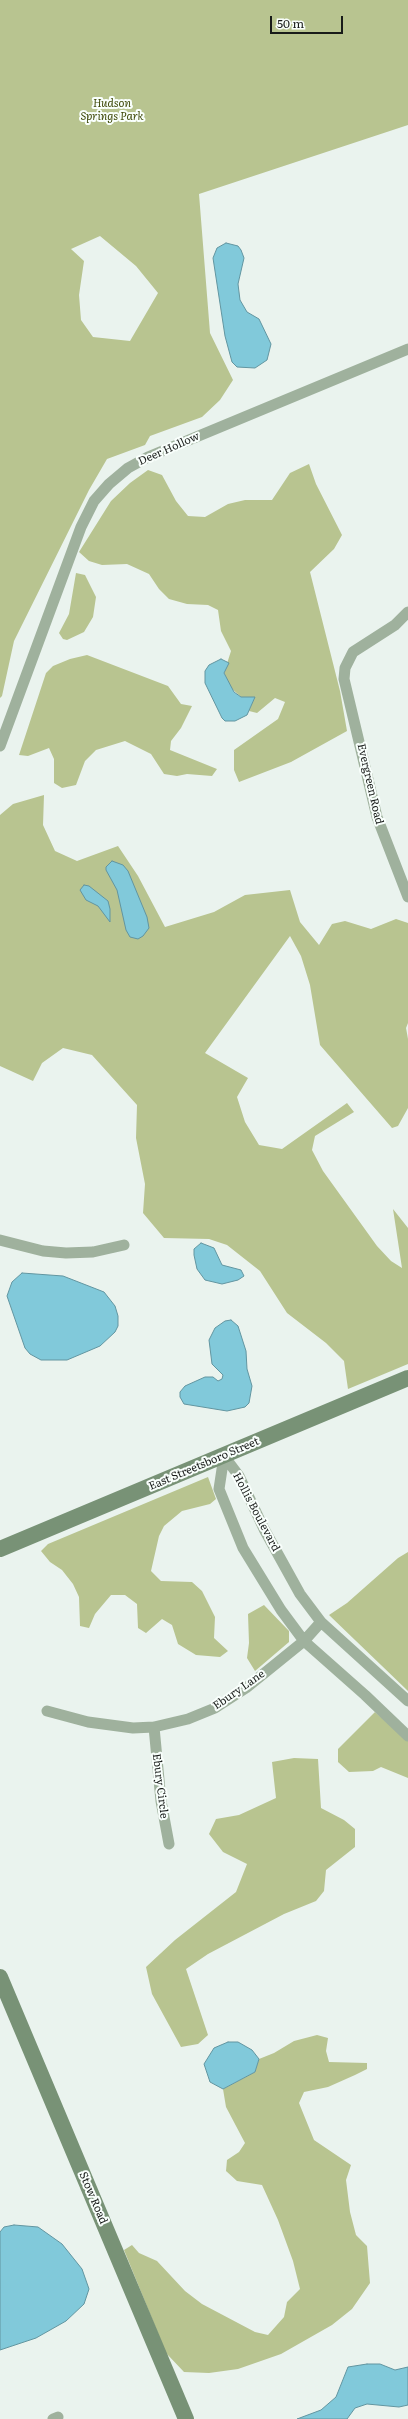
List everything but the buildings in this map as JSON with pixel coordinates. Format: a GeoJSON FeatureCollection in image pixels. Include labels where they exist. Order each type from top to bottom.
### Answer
{"type":"FeatureCollection","features":[{"type":"Feature","properties":{"kind":"street","name":"Deer Hollow"},"geometry":{"type":"LineString","coordinates":[[0,746],[81,527],[94,501],[109,484],[128,468],[148,457],[408,349]]}},
{"type":"Feature","properties":{"kind":"street","name":"Evergreen Road"},"geometry":{"type":"LineString","coordinates":[[408,612],[395,625],[353,652],[344,668],[344,679],[376,817],[408,897]]}},
{"type":"Feature","properties":{"kind":"street"},"geometry":{"type":"LineString","coordinates":[[0,1240],[43,1252],[66,1253],[93,1252],[124,1245]]}},
{"type":"Feature","properties":{"kind":"street","name":"East Streetsboro Street"},"geometry":{"type":"LineString","coordinates":[[0,1549],[408,1378]]}},
{"type":"Feature","properties":{"kind":"street","name":"Hollis Boulevard"},"geometry":{"type":"LineString","coordinates":[[224,1456],[239,1476],[264,1529],[300,1594],[321,1622],[408,1701]]}},
{"type":"Feature","properties":{"kind":"street","name":"Hollis Boulevard"},"geometry":{"type":"LineString","coordinates":[[224,1456],[219,1489],[243,1548],[281,1610],[304,1641],[365,1695],[408,1736]]}},
{"type":"Feature","properties":{"kind":"street","name":"Ebury Lane"},"geometry":{"type":"LineString","coordinates":[[47,1711],[113,1727],[154,1727],[188,1719],[220,1705],[304,1641],[321,1622]]}},
{"type":"Feature","properties":{"kind":"street","name":"Ebury Circle"},"geometry":{"type":"LineString","coordinates":[[154,1727],[161,1801],[169,1844]]}},
{"type":"Feature","properties":{"kind":"street","name":"Stow Road"},"geometry":{"type":"LineString","coordinates":[[0,1977],[186,2419]]}},
{"type":"Feature","properties":{"kind":"green space","name":"Hudson Springs Park"},"geometry":{"type":"Polygon","coordinates":[[[0,0],[408,0],[408,125],[199,194],[210,333],[233,380],[220,400],[202,417],[150,436],[145,445],[107,459],[89,490],[14,641],[2,696],[0,698],[0,0]],[[100,236],[71,249],[84,261],[79,295],[81,320],[93,337],[130,341],[158,293],[136,266],[100,236]]]}},
{"type":"Feature","properties":{"kind":"green space"},"geometry":{"type":"Polygon","coordinates":[[[309,464],[316,484],[342,535],[334,549],[310,572],[340,691],[347,731],[291,762],[239,782],[234,770],[234,750],[278,719],[285,702],[275,698],[257,713],[249,711],[254,697],[241,697],[230,687],[224,673],[231,651],[221,631],[218,610],[208,605],[187,604],[169,599],[159,589],[149,574],[127,564],[102,565],[89,561],[79,552],[111,501],[130,483],[148,470],[162,475],[176,501],[188,516],[205,517],[228,504],[245,500],[272,500],[290,473],[309,464]]]}},
{"type":"Feature","properties":{"kind":"green space"},"geometry":{"type":"Polygon","coordinates":[[[76,573],[85,575],[96,597],[93,617],[84,632],[67,640],[63,639],[59,633],[69,614],[76,573]]]}},
{"type":"Feature","properties":{"kind":"green space"},"geometry":{"type":"Polygon","coordinates":[[[87,655],[168,686],[181,704],[192,706],[181,728],[171,741],[170,750],[217,769],[212,776],[187,774],[177,776],[164,774],[151,754],[125,741],[96,750],[85,761],[76,785],[62,788],[54,783],[54,759],[49,748],[28,756],[19,755],[46,673],[53,666],[70,659],[87,655]]]}},
{"type":"Feature","properties":{"kind":"green space"},"geometry":{"type":"Polygon","coordinates":[[[44,795],[43,825],[55,851],[77,861],[118,846],[138,876],[165,927],[214,912],[245,895],[290,890],[300,922],[319,945],[332,924],[345,921],[371,929],[396,919],[408,923],[408,1023],[406,1028],[408,1039],[408,1108],[398,1126],[392,1128],[320,1045],[310,985],[301,956],[290,936],[205,1053],[248,1078],[237,1097],[245,1122],[259,1145],[282,1149],[347,1103],[354,1112],[315,1136],[312,1150],[323,1171],[377,1246],[391,1261],[402,1268],[393,1209],[408,1228],[408,1364],[348,1389],[344,1361],[326,1343],[287,1313],[260,1271],[227,1245],[209,1239],[164,1238],[143,1213],[145,1184],[136,1138],[137,1105],[92,1055],[63,1048],[42,1063],[33,1081],[0,1066],[0,815],[13,804],[44,795]]]}},
{"type":"Feature","properties":{"kind":"green space"},"geometry":{"type":"Polygon","coordinates":[[[208,1477],[216,1499],[210,1504],[182,1511],[164,1526],[159,1536],[151,1571],[161,1581],[192,1582],[202,1591],[215,1617],[214,1638],[228,1651],[220,1657],[196,1655],[178,1644],[172,1625],[162,1619],[146,1633],[138,1628],[137,1604],[125,1595],[111,1595],[95,1614],[89,1628],[80,1626],[79,1597],[73,1584],[62,1570],[50,1562],[41,1551],[48,1544],[208,1477]]]}},
{"type":"Feature","properties":{"kind":"green space"},"geometry":{"type":"Polygon","coordinates":[[[408,1552],[408,1691],[329,1615],[347,1603],[398,1558],[408,1552]]]}},
{"type":"Feature","properties":{"kind":"green space"},"geometry":{"type":"Polygon","coordinates":[[[264,1605],[289,1631],[289,1642],[255,1671],[247,1658],[249,1643],[248,1614],[264,1605]]]}},
{"type":"Feature","properties":{"kind":"green space"},"geometry":{"type":"Polygon","coordinates":[[[375,1712],[408,1741],[408,1778],[381,1767],[373,1771],[349,1772],[338,1762],[338,1749],[375,1712]]]}},
{"type":"Feature","properties":{"kind":"green space"},"geometry":{"type":"Polygon","coordinates":[[[294,1758],[318,1759],[321,1808],[344,1820],[355,1829],[355,1847],[326,1870],[324,1891],[316,1901],[284,1914],[208,1954],[186,1969],[208,2035],[198,2044],[181,2047],[152,1994],[146,1967],[175,1940],[236,1892],[247,1864],[223,1852],[209,1834],[216,1819],[239,1815],[276,1798],[272,1762],[294,1758]]]}},
{"type":"Feature","properties":{"kind":"green space"},"geometry":{"type":"Polygon","coordinates":[[[317,2035],[328,2038],[326,2051],[329,2062],[367,2063],[367,2069],[355,2075],[328,2087],[304,2092],[299,2103],[314,2140],[351,2165],[346,2180],[350,2212],[356,2235],[367,2246],[370,2283],[352,2309],[332,2325],[281,2354],[238,2369],[209,2373],[184,2372],[166,2353],[124,2250],[132,2245],[139,2253],[157,2261],[185,2291],[202,2304],[255,2332],[268,2335],[284,2317],[287,2302],[300,2289],[293,2261],[278,2220],[262,2185],[237,2181],[226,2171],[227,2160],[239,2152],[245,2143],[226,2107],[223,2089],[255,2072],[259,2059],[274,2053],[294,2041],[317,2035]]]}},
{"type":"Feature","properties":{"kind":"water"},"geometry":{"type":"Polygon","coordinates":[[[226,243],[238,246],[241,250],[244,258],[238,284],[240,300],[247,312],[259,319],[271,344],[267,360],[255,368],[237,367],[232,362],[225,336],[213,258],[217,248],[226,243]]]}},
{"type":"Feature","properties":{"kind":"water"},"geometry":{"type":"Polygon","coordinates":[[[221,659],[229,663],[224,673],[234,692],[241,697],[255,697],[247,715],[235,721],[225,721],[222,718],[205,683],[205,671],[209,665],[221,659]]]}},
{"type":"Feature","properties":{"kind":"water"},"geometry":{"type":"Polygon","coordinates":[[[112,861],[123,865],[128,871],[147,917],[149,928],[143,936],[138,939],[130,937],[126,930],[117,890],[106,870],[106,867],[112,861]]]}},
{"type":"Feature","properties":{"kind":"water"},"geometry":{"type":"Polygon","coordinates":[[[84,885],[89,886],[108,901],[110,909],[110,922],[98,906],[86,900],[80,890],[84,885]]]}},
{"type":"Feature","properties":{"kind":"water"},"geometry":{"type":"Polygon","coordinates":[[[201,1243],[214,1248],[222,1265],[241,1270],[244,1276],[238,1280],[222,1284],[205,1280],[197,1269],[194,1255],[194,1249],[201,1243]]]}},
{"type":"Feature","properties":{"kind":"water"},"geometry":{"type":"Polygon","coordinates":[[[22,1273],[63,1276],[104,1292],[115,1306],[118,1316],[118,1326],[115,1332],[100,1346],[67,1360],[41,1360],[30,1354],[25,1348],[7,1296],[12,1282],[22,1273]]]}},
{"type":"Feature","properties":{"kind":"water"},"geometry":{"type":"Polygon","coordinates":[[[231,1320],[238,1326],[246,1351],[247,1369],[252,1386],[249,1403],[245,1407],[227,1411],[184,1404],[180,1397],[180,1392],[185,1386],[205,1377],[213,1377],[218,1381],[222,1379],[223,1375],[212,1364],[209,1340],[215,1328],[225,1321],[231,1320]]]}},
{"type":"Feature","properties":{"kind":"water"},"geometry":{"type":"Polygon","coordinates":[[[228,2042],[238,2042],[252,2050],[259,2059],[255,2072],[223,2089],[210,2082],[204,2064],[214,2048],[228,2042]]]}},
{"type":"Feature","properties":{"kind":"water"},"geometry":{"type":"Polygon","coordinates":[[[14,2225],[38,2227],[62,2244],[82,2269],[89,2289],[84,2304],[66,2321],[36,2338],[0,2350],[0,2232],[4,2227],[14,2225]]]}},
{"type":"Feature","properties":{"kind":"water"},"geometry":{"type":"Polygon","coordinates":[[[367,2364],[380,2364],[395,2370],[408,2367],[408,2405],[399,2407],[367,2404],[355,2408],[347,2419],[297,2419],[321,2410],[336,2397],[348,2367],[367,2364]]]}}]}
